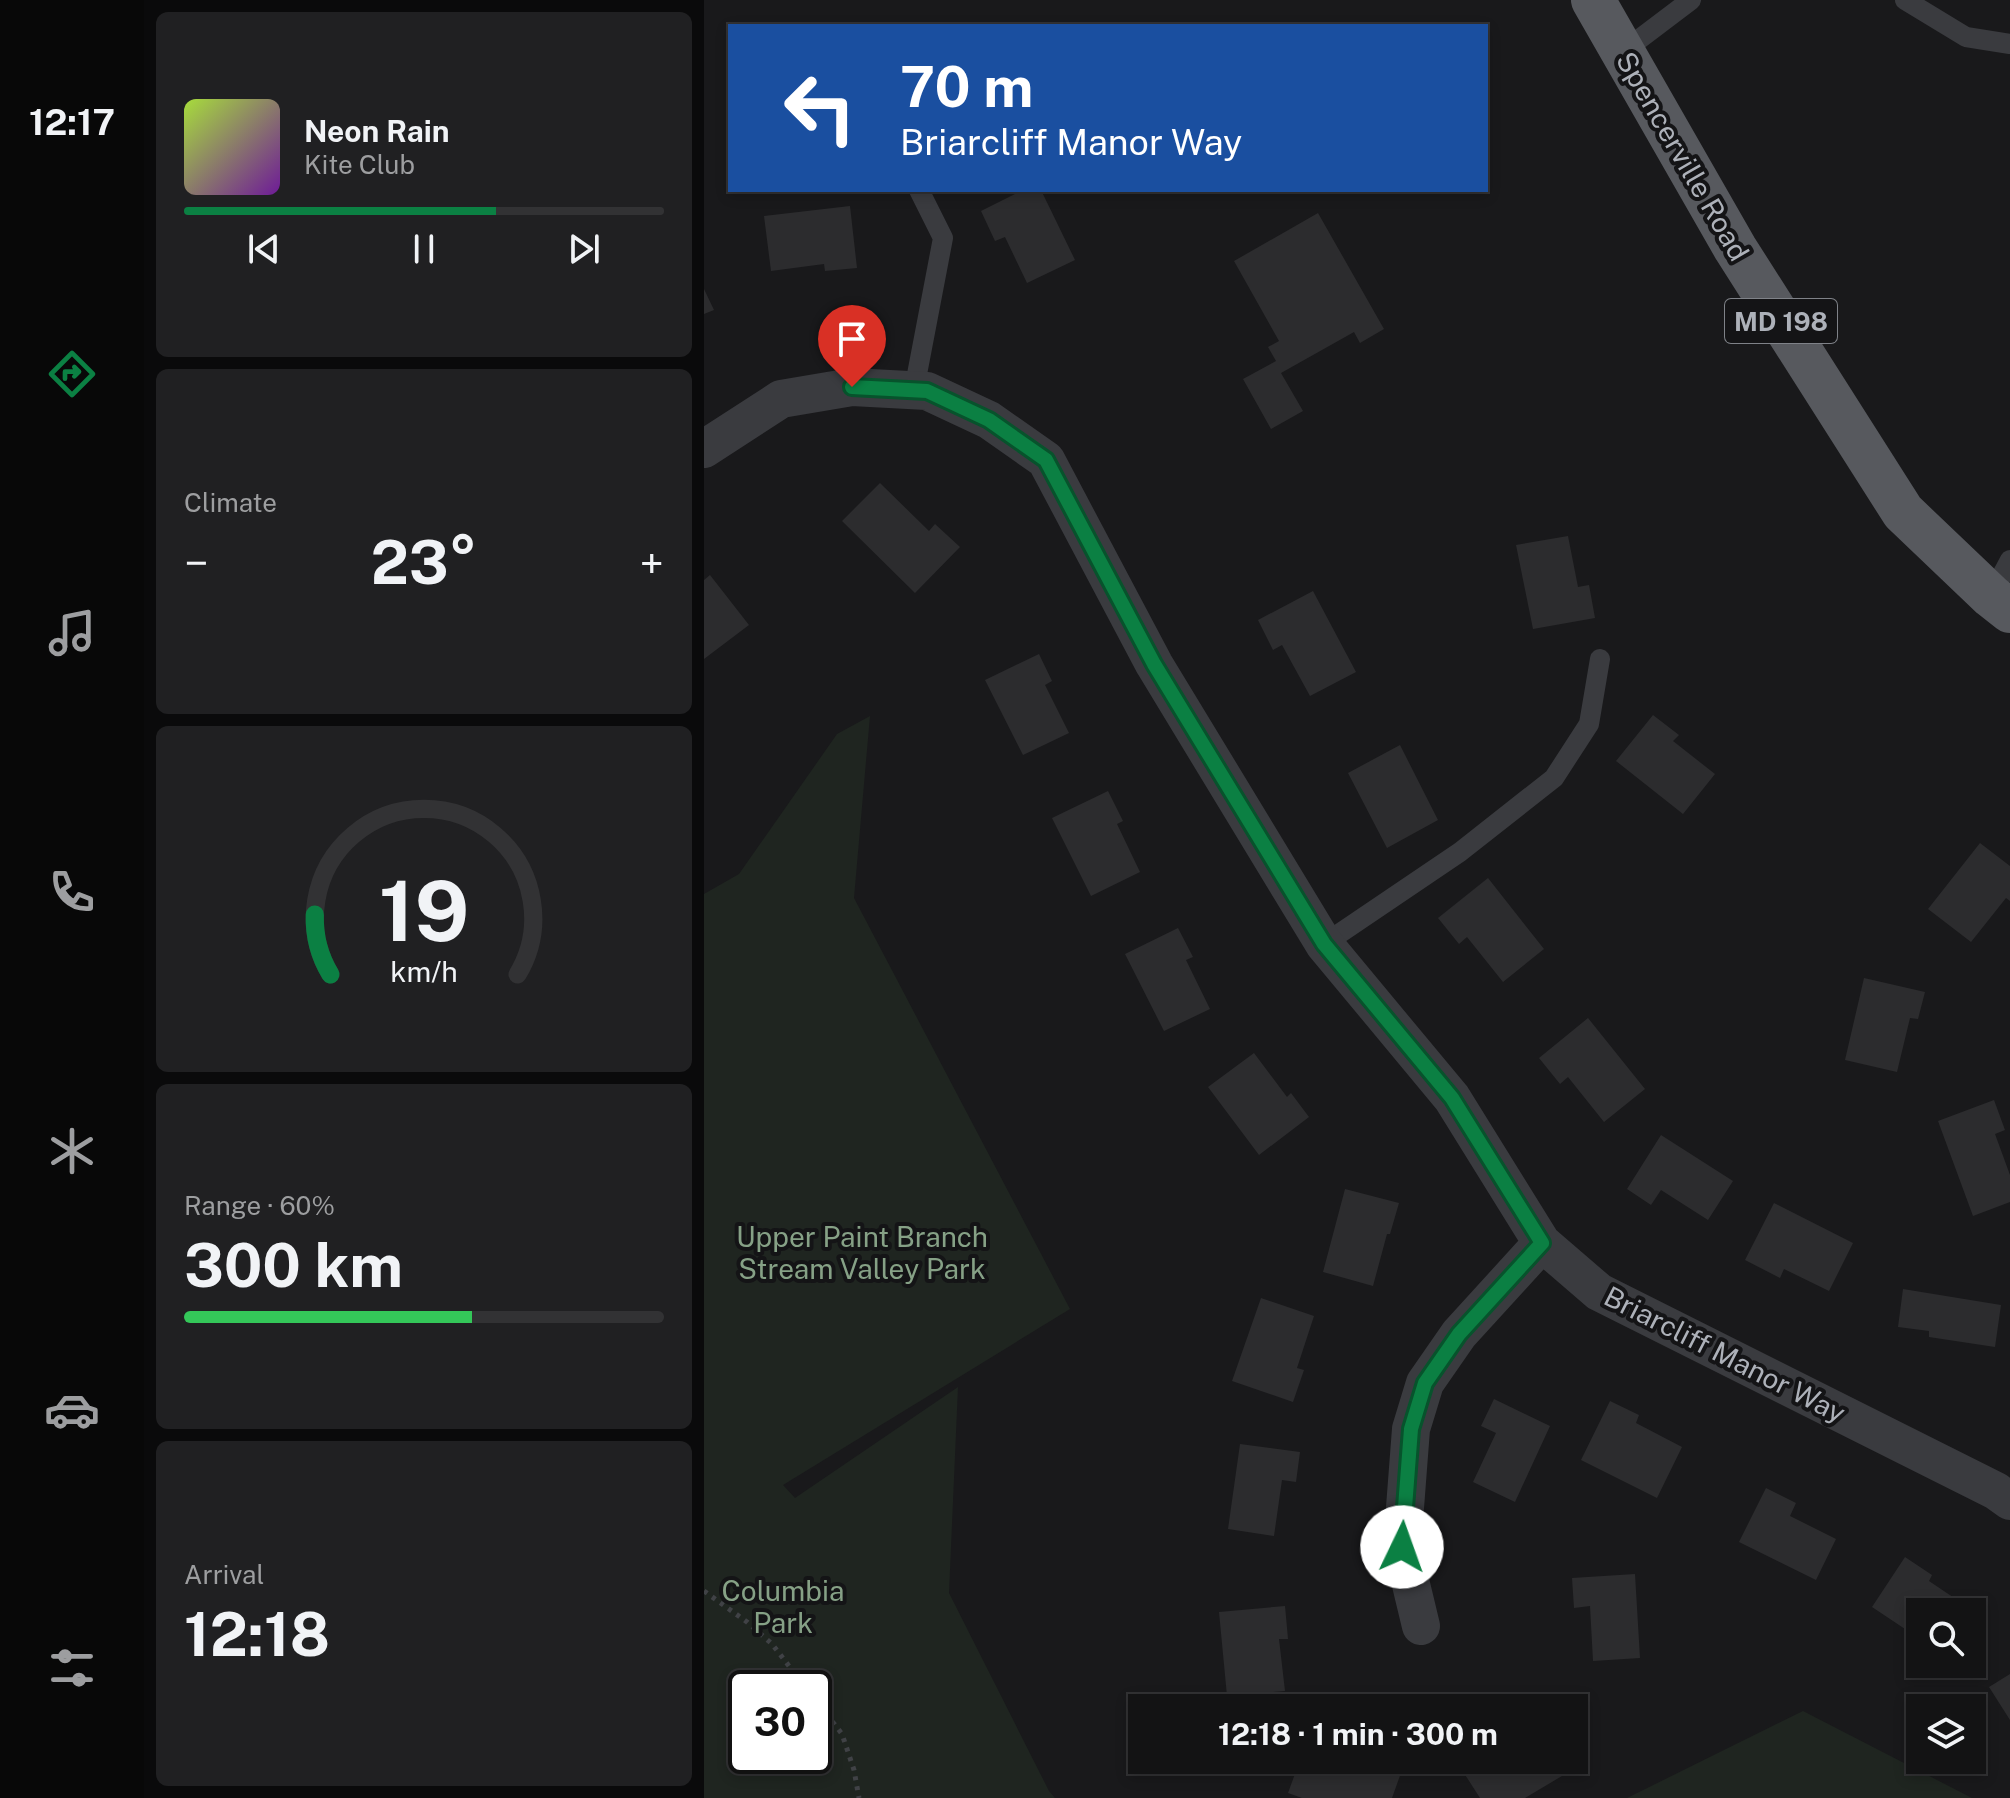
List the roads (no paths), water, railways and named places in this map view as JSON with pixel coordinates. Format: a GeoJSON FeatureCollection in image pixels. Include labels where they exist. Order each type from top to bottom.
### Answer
{"type":"FeatureCollection","features":[{"type":"Feature","properties":{"kind":"main road","name":"Spencerville Road"},"geometry":{"type":"LineString","coordinates":[[1593,0],[1735,248],[1903,512],[2004,589]]}},
{"type":"Feature","properties":{"kind":"street","name":"Briarcliff Manor Way"},"geometry":{"type":"LineString","coordinates":[[704,449],[781,399],[852,387],[927,391],[989,420],[1046,460],[1154,664],[1324,944],[1452,1098],[1542,1243],[1599,1292],[2005,1485]]}},
{"type":"Feature","properties":{"kind":"street"},"geometry":{"type":"LineString","coordinates":[[1421,1626],[1402,1547],[1411,1429],[1425,1383],[1459,1334],[1542,1243]]}},
{"type":"Feature","properties":{"kind":"lane"},"geometry":{"type":"LineString","coordinates":[[1621,53],[1691,0]]}},
{"type":"Feature","properties":{"kind":"lane"},"geometry":{"type":"LineString","coordinates":[[1905,0],[1966,37],[2010,44]]}},
{"type":"Feature","properties":{"kind":"lane"},"geometry":{"type":"LineString","coordinates":[[914,390],[943,238],[920,192]]}},
{"type":"Feature","properties":{"kind":"lane"},"geometry":{"type":"LineString","coordinates":[[1324,944],[1460,852],[1554,778],[1589,724],[1600,659]]}},
{"type":"Feature","properties":{"kind":"park label","name":"Upper Paint Branch Stream Valley Park"},"geometry":{"type":"Point","coordinates":[862,1252]}},
{"type":"Feature","properties":{"kind":"park label","name":"Columbia Park"},"geometry":{"type":"Point","coordinates":[783,1606]}}]}
